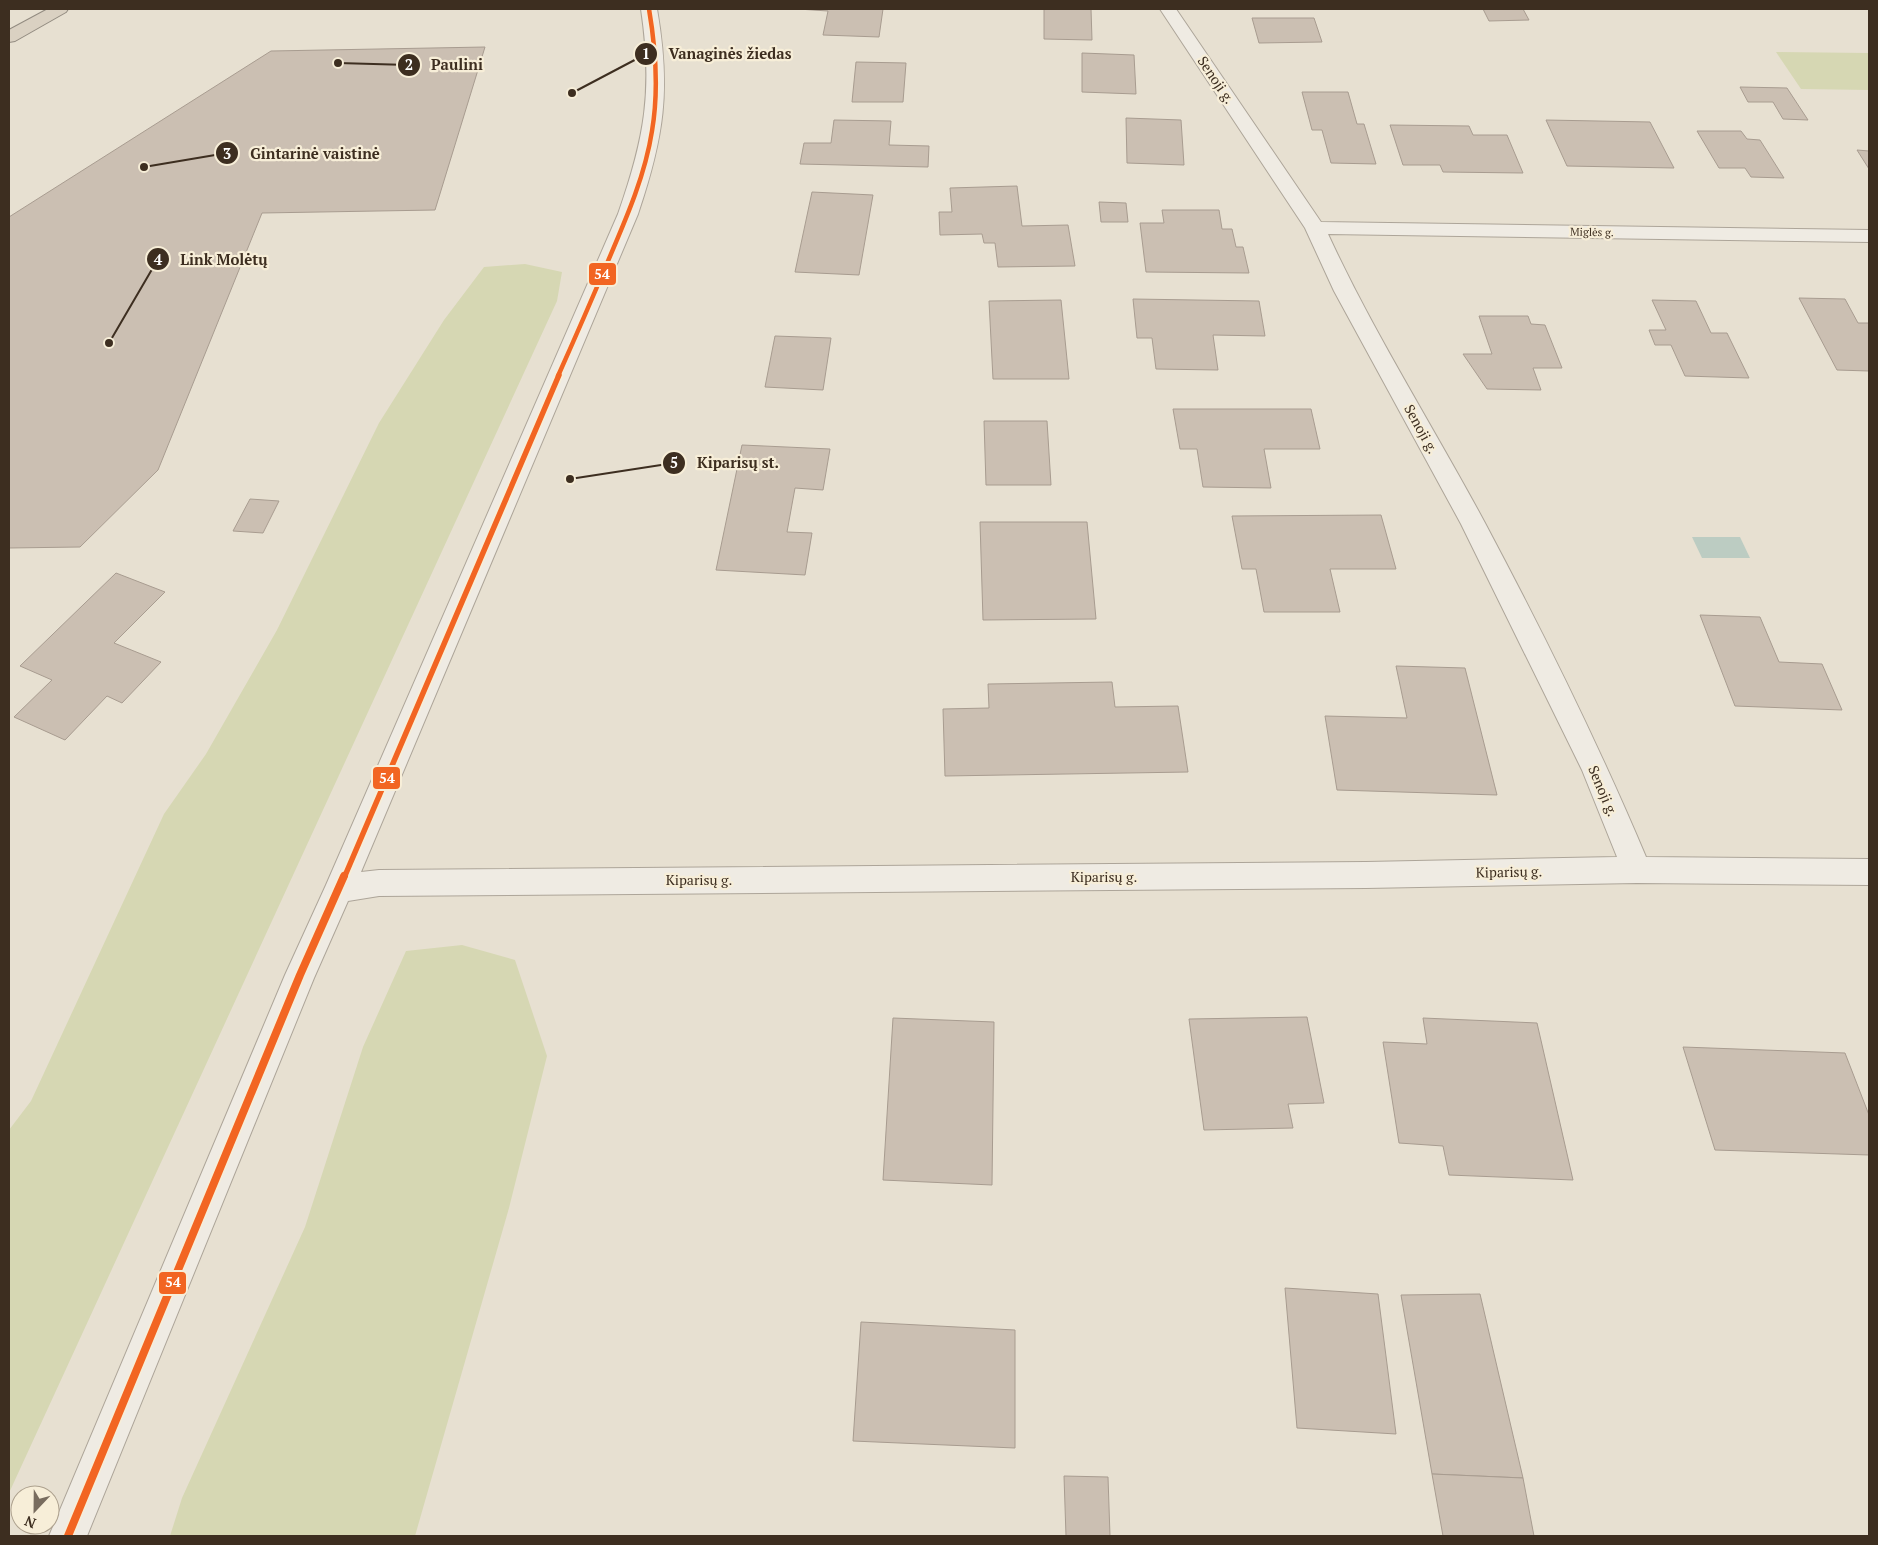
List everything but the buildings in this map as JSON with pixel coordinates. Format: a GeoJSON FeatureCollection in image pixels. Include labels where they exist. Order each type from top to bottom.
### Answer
{"type":"FeatureCollection","features":[{"type":"Feature","properties":{"kind":"highway"},"geometry":{"type":"LineString","coordinates":[[9,37],[60,9]]}},
{"type":"Feature","properties":{"kind":"street"},"geometry":{"type":"LineString","coordinates":[[68,1536],[296,984],[340,889],[628,214],[646,160],[654,117],[657,69],[649,9]]}},
{"type":"Feature","properties":{"kind":"street","name":"Senoji g."},"geometry":{"type":"LineString","coordinates":[[1168,9],[1315,228],[1344,291],[1473,524],[1595,769],[1637,870]]}},
{"type":"Feature","properties":{"kind":"street","name":"Miglės g."},"geometry":{"type":"LineString","coordinates":[[1315,228],[1869,236]]}},
{"type":"Feature","properties":{"kind":"street","name":"Kiparisų g."},"geometry":{"type":"LineString","coordinates":[[340,889],[379,883],[1356,876],[1637,870],[1869,872]]}},
{"type":"Feature","properties":{"kind":"green space"},"geometry":{"type":"Polygon","coordinates":[[[1776,52],[1869,53],[1869,90],[1801,89],[1776,52]]]}},
{"type":"Feature","properties":{"kind":"green space"},"geometry":{"type":"Polygon","coordinates":[[[525,264],[562,272],[557,301],[13,1485],[10,1485],[9,1493],[9,1130],[31,1101],[164,814],[206,754],[277,630],[379,423],[444,320],[484,267],[525,264]]]}},
{"type":"Feature","properties":{"kind":"green space"},"geometry":{"type":"Polygon","coordinates":[[[462,945],[515,960],[547,1056],[509,1208],[415,1536],[170,1536],[182,1498],[305,1227],[363,1047],[406,951],[462,945]]]}},
{"type":"Feature","properties":{"kind":"shaded area"},"geometry":{"type":"Polygon","coordinates":[[[1692,537],[1740,537],[1750,558],[1702,558],[1692,537]]]}},
{"type":"Feature","properties":{"kind":"transit line","name":"54"},"geometry":{"type":"LineString","coordinates":[[68,1536],[300,975],[339,889],[628,214],[647,154],[655,103],[656,62],[649,9]]}},
{"type":"Feature","properties":{"kind":"place","name":"Paulini"},"geometry":{"type":"Point","coordinates":[338,63]}},
{"type":"Feature","properties":{"kind":"place","name":"Vanaginės žiedas"},"geometry":{"type":"Point","coordinates":[572,93]}},
{"type":"Feature","properties":{"kind":"place","name":"Gintarinė vaistinė"},"geometry":{"type":"Point","coordinates":[144,167]}},
{"type":"Feature","properties":{"kind":"place","name":"Link Molėtų"},"geometry":{"type":"Point","coordinates":[109,343]}},
{"type":"Feature","properties":{"kind":"place","name":"Kiparisų st."},"geometry":{"type":"Point","coordinates":[570,479]}}]}
